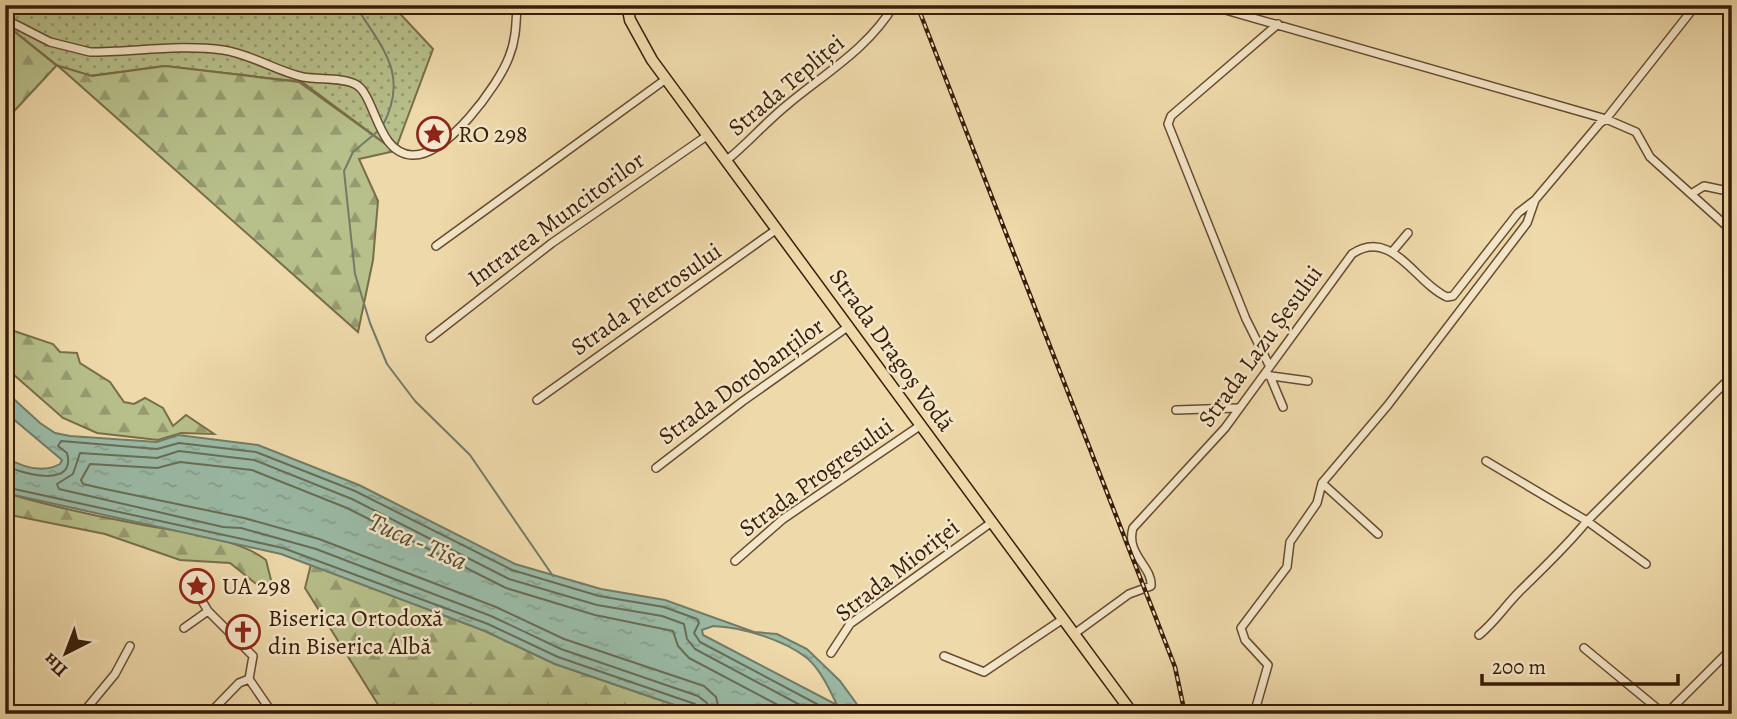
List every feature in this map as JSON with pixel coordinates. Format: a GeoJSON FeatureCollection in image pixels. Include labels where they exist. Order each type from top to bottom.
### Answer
{"type":"FeatureCollection","features":[{"type":"Feature","properties":{"kind":"main road","name":"Strada Dragoș Vodă"},"geometry":{"type":"LineString","coordinates":[[627,5],[641,43],[666,79],[1133,714]]}},
{"type":"Feature","properties":{"kind":"street"},"geometry":{"type":"LineString","coordinates":[[5,19],[72,50],[223,50],[292,74],[352,82],[368,96],[380,129],[401,152],[409,155],[430,150],[453,137],[508,61],[515,39],[517,5]]}},
{"type":"Feature","properties":{"kind":"street","name":"Strada Tepliței"},"geometry":{"type":"LineString","coordinates":[[727,160],[789,103],[861,46],[882,24],[894,5]]}},
{"type":"Feature","properties":{"kind":"street"},"geometry":{"type":"LineString","coordinates":[[1208,5],[1606,118],[1636,132],[1650,158],[1732,231]]}},
{"type":"Feature","properties":{"kind":"street"},"geometry":{"type":"LineString","coordinates":[[1408,233],[1392,252],[1436,291],[1447,297],[1453,296],[1517,213],[1535,200],[1606,118],[1696,5]]}},
{"type":"Feature","properties":{"kind":"street"},"geometry":{"type":"LineString","coordinates":[[1269,365],[1246,319],[1168,124],[1171,116],[1278,24]]}},
{"type":"Feature","properties":{"kind":"street"},"geometry":{"type":"LineString","coordinates":[[436,246],[666,79]]}},
{"type":"Feature","properties":{"kind":"street","name":"Intrarea Muncitorilor"},"geometry":{"type":"LineString","coordinates":[[430,338],[508,275],[708,135]]}},
{"type":"Feature","properties":{"kind":"street"},"geometry":{"type":"LineString","coordinates":[[1691,194],[1704,186],[1732,191]]}},
{"type":"Feature","properties":{"kind":"street"},"geometry":{"type":"LineString","coordinates":[[1254,714],[1268,665],[1263,656],[1245,640],[1241,628],[1287,567],[1290,542],[1317,503],[1322,484],[1388,405],[1527,223],[1535,200]]}},
{"type":"Feature","properties":{"kind":"street","name":"Strada Pietrosului"},"geometry":{"type":"LineString","coordinates":[[537,400],[777,229]]}},
{"type":"Feature","properties":{"kind":"street","name":"Strada Lazu Șesului"},"geometry":{"type":"LineString","coordinates":[[1074,634],[1129,594],[1151,586],[1150,576],[1131,543],[1133,528],[1214,441],[1237,408],[1267,376],[1269,365],[1321,300],[1352,254],[1367,246],[1392,252]]}},
{"type":"Feature","properties":{"kind":"street","name":"Strada Dorobanților"},"geometry":{"type":"LineString","coordinates":[[656,468],[743,401],[849,326]]}},
{"type":"Feature","properties":{"kind":"street"},"geometry":{"type":"LineString","coordinates":[[1267,376],[1308,381]]}},
{"type":"Feature","properties":{"kind":"street"},"geometry":{"type":"LineString","coordinates":[[1267,376],[1283,407]]}},
{"type":"Feature","properties":{"kind":"street"},"geometry":{"type":"LineString","coordinates":[[1479,635],[1496,622],[1520,591],[1558,556],[1587,521],[1732,376]]}},
{"type":"Feature","properties":{"kind":"street"},"geometry":{"type":"LineString","coordinates":[[1176,410],[1237,408]]}},
{"type":"Feature","properties":{"kind":"street","name":"Strada Progresului"},"geometry":{"type":"LineString","coordinates":[[736,561],[783,519],[921,425]]}},
{"type":"Feature","properties":{"kind":"street"},"geometry":{"type":"LineString","coordinates":[[1486,461],[1516,476],[1587,521],[1646,564]]}},
{"type":"Feature","properties":{"kind":"street"},"geometry":{"type":"LineString","coordinates":[[1322,484],[1378,534]]}},
{"type":"Feature","properties":{"kind":"street","name":"Strada Mioriței"},"geometry":{"type":"LineString","coordinates":[[831,653],[855,620],[992,522]]}},
{"type":"Feature","properties":{"kind":"street"},"geometry":{"type":"LineString","coordinates":[[190,579],[208,611],[253,656],[249,679],[273,714]]}},
{"type":"Feature","properties":{"kind":"street"},"geometry":{"type":"LineString","coordinates":[[184,628],[208,611]]}},
{"type":"Feature","properties":{"kind":"street"},"geometry":{"type":"LineString","coordinates":[[944,656],[984,672],[1063,619]]}},
{"type":"Feature","properties":{"kind":"street"},"geometry":{"type":"LineString","coordinates":[[82,714],[115,674],[130,646]]}},
{"type":"Feature","properties":{"kind":"street"},"geometry":{"type":"LineString","coordinates":[[1584,648],[1665,714],[1731,649]]}},
{"type":"Feature","properties":{"kind":"street"},"geometry":{"type":"LineString","coordinates":[[209,714],[239,683],[249,679]]}},
{"type":"Feature","properties":{"kind":"green space"},"geometry":{"type":"Polygon","coordinates":[[[5,5],[392,5],[433,49],[395,151],[302,82],[165,66],[73,78],[5,24],[5,5]]]}},
{"type":"Feature","properties":{"kind":"green space"},"geometry":{"type":"Polygon","coordinates":[[[5,24],[57,65],[5,121],[5,24]]]}},
{"type":"Feature","properties":{"kind":"green space"},"geometry":{"type":"Polygon","coordinates":[[[58,65],[92,76],[165,66],[299,82],[395,151],[359,159],[378,201],[373,260],[358,332],[58,65]]]}},
{"type":"Feature","properties":{"kind":"green space"},"geometry":{"type":"Polygon","coordinates":[[[5,328],[53,344],[60,352],[77,353],[80,363],[110,382],[124,402],[134,404],[145,398],[163,408],[173,426],[186,415],[214,434],[181,433],[158,440],[97,433],[63,418],[5,367],[5,328]]]}},
{"type":"Feature","properties":{"kind":"green space"},"geometry":{"type":"Polygon","coordinates":[[[5,493],[85,513],[222,540],[254,552],[266,560],[272,584],[265,591],[230,563],[180,560],[105,534],[5,514],[5,493]]]}},
{"type":"Feature","properties":{"kind":"green space"},"geometry":{"type":"Polygon","coordinates":[[[311,564],[485,631],[555,664],[701,714],[384,714],[305,588],[311,564]]]}},
{"type":"Feature","properties":{"kind":"water","name":"Тиса - Tisa"},"geometry":{"type":"Polygon","coordinates":[[[5,391],[55,433],[157,442],[178,435],[258,445],[359,485],[515,564],[601,589],[665,600],[754,632],[777,634],[807,649],[840,681],[864,714],[701,714],[555,664],[485,631],[281,554],[5,493],[5,457],[18,464],[39,469],[53,467],[62,460],[5,412],[5,391]],[[713,626],[702,630],[703,635],[837,705],[820,674],[798,651],[775,640],[713,626]]]}},
{"type":"Feature","properties":{"kind":"waterway"},"geometry":{"type":"LineString","coordinates":[[355,5],[390,63],[394,92],[382,127]]}},
{"type":"Feature","properties":{"kind":"waterway"},"geometry":{"type":"LineString","coordinates":[[378,131],[353,152],[344,171],[355,274],[370,323],[387,364],[415,401],[470,455],[553,576]]}},
{"type":"Feature","properties":{"kind":"railway"},"geometry":{"type":"LineString","coordinates":[[917,5],[1175,667],[1185,714]]}},
{"type":"Feature","properties":{"kind":"place","name":"RO 298"},"geometry":{"type":"Point","coordinates":[434,134]}},
{"type":"Feature","properties":{"kind":"place","name":"UA 298"},"geometry":{"type":"Point","coordinates":[197,586]}},
{"type":"Feature","properties":{"kind":"place","name":"Biserica Ortodoxă din Biserica Albă"},"geometry":{"type":"Point","coordinates":[243,632]}}]}
